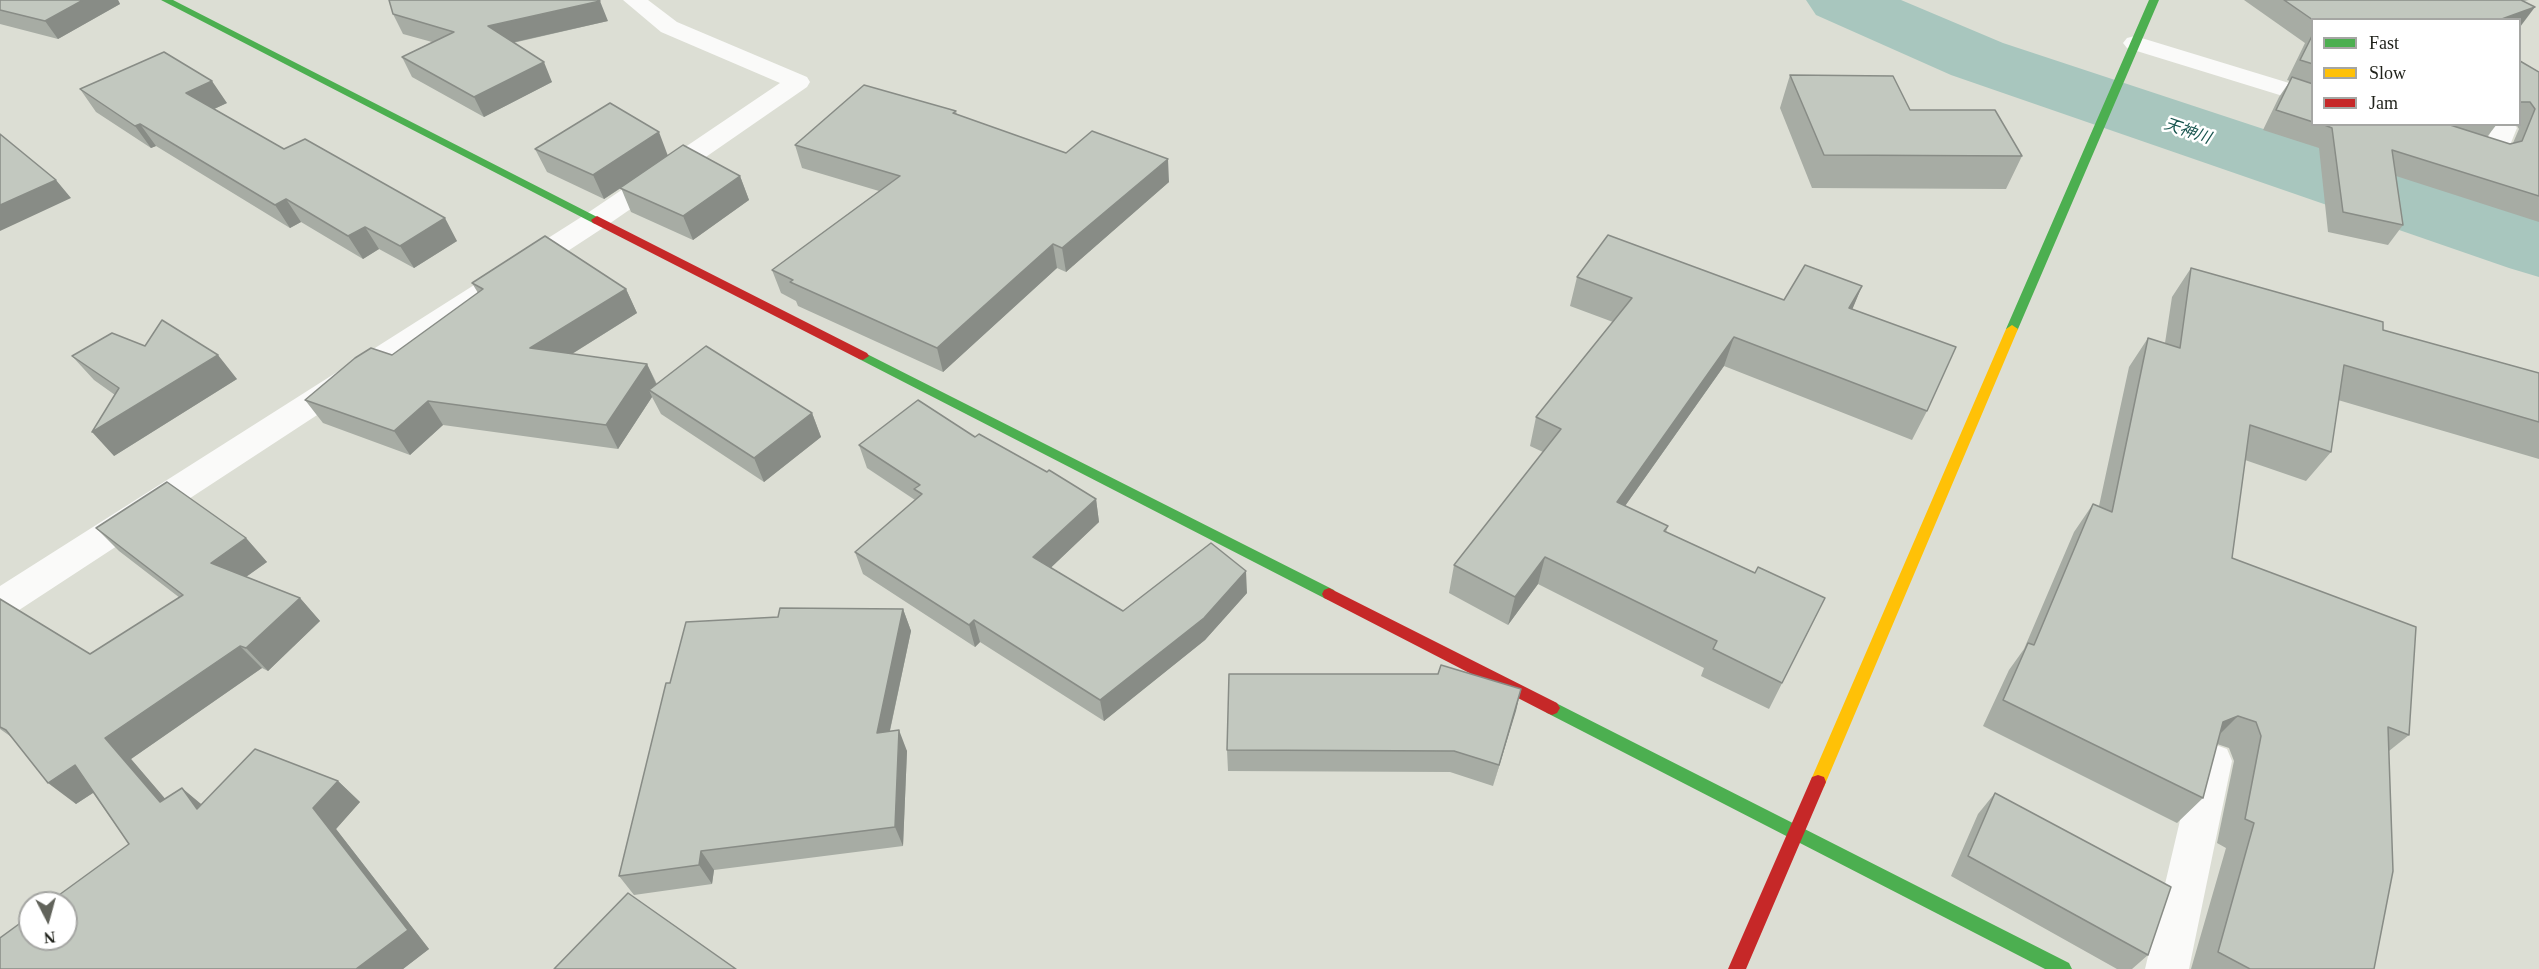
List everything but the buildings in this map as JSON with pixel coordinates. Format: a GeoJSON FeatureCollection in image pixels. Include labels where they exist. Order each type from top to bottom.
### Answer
{"type":"FeatureCollection","features":[{"type":"Feature","properties":{"kind":"street"},"geometry":{"type":"LineString","coordinates":[[166,0],[2063,969]]}},
{"type":"Feature","properties":{"kind":"street"},"geometry":{"type":"LineString","coordinates":[[0,603],[596,220],[798,82],[669,27],[634,0]]}},
{"type":"Feature","properties":{"kind":"street"},"geometry":{"type":"LineString","coordinates":[[1737,969],[2154,0]]}},
{"type":"Feature","properties":{"kind":"street"},"geometry":{"type":"LineString","coordinates":[[2135,43],[2311,97]]}},
{"type":"Feature","properties":{"kind":"street"},"geometry":{"type":"LineString","coordinates":[[2406,126],[2495,154],[2504,128]]}},
{"type":"Feature","properties":{"kind":"street"},"geometry":{"type":"LineString","coordinates":[[2167,969],[2214,761]]}},
{"type":"Feature","properties":{"kind":"waterway","name":"天神川"},"geometry":{"type":"LineString","coordinates":[[1841,0],[1977,59],[2539,249]]}},
{"type":"Feature","properties":{"kind":"traffic: fast"},"geometry":{"type":"LineString","coordinates":[[166,0],[597,220]]}},
{"type":"Feature","properties":{"kind":"traffic: fast"},"geometry":{"type":"LineString","coordinates":[[2012,329],[2154,0]]}},
{"type":"Feature","properties":{"kind":"traffic: fast"},"geometry":{"type":"LineString","coordinates":[[863,356],[1329,594]]}},
{"type":"Feature","properties":{"kind":"traffic: fast"},"geometry":{"type":"LineString","coordinates":[[1552,708],[2063,969]]}},
{"type":"Feature","properties":{"kind":"traffic: slow"},"geometry":{"type":"LineString","coordinates":[[1818,782],[2012,329]]}},
{"type":"Feature","properties":{"kind":"traffic: jam"},"geometry":{"type":"LineString","coordinates":[[597,220],[863,356]]}},
{"type":"Feature","properties":{"kind":"traffic: jam"},"geometry":{"type":"LineString","coordinates":[[1329,594],[1552,708]]}},
{"type":"Feature","properties":{"kind":"traffic: jam"},"geometry":{"type":"LineString","coordinates":[[1737,969],[1818,782]]}}]}
